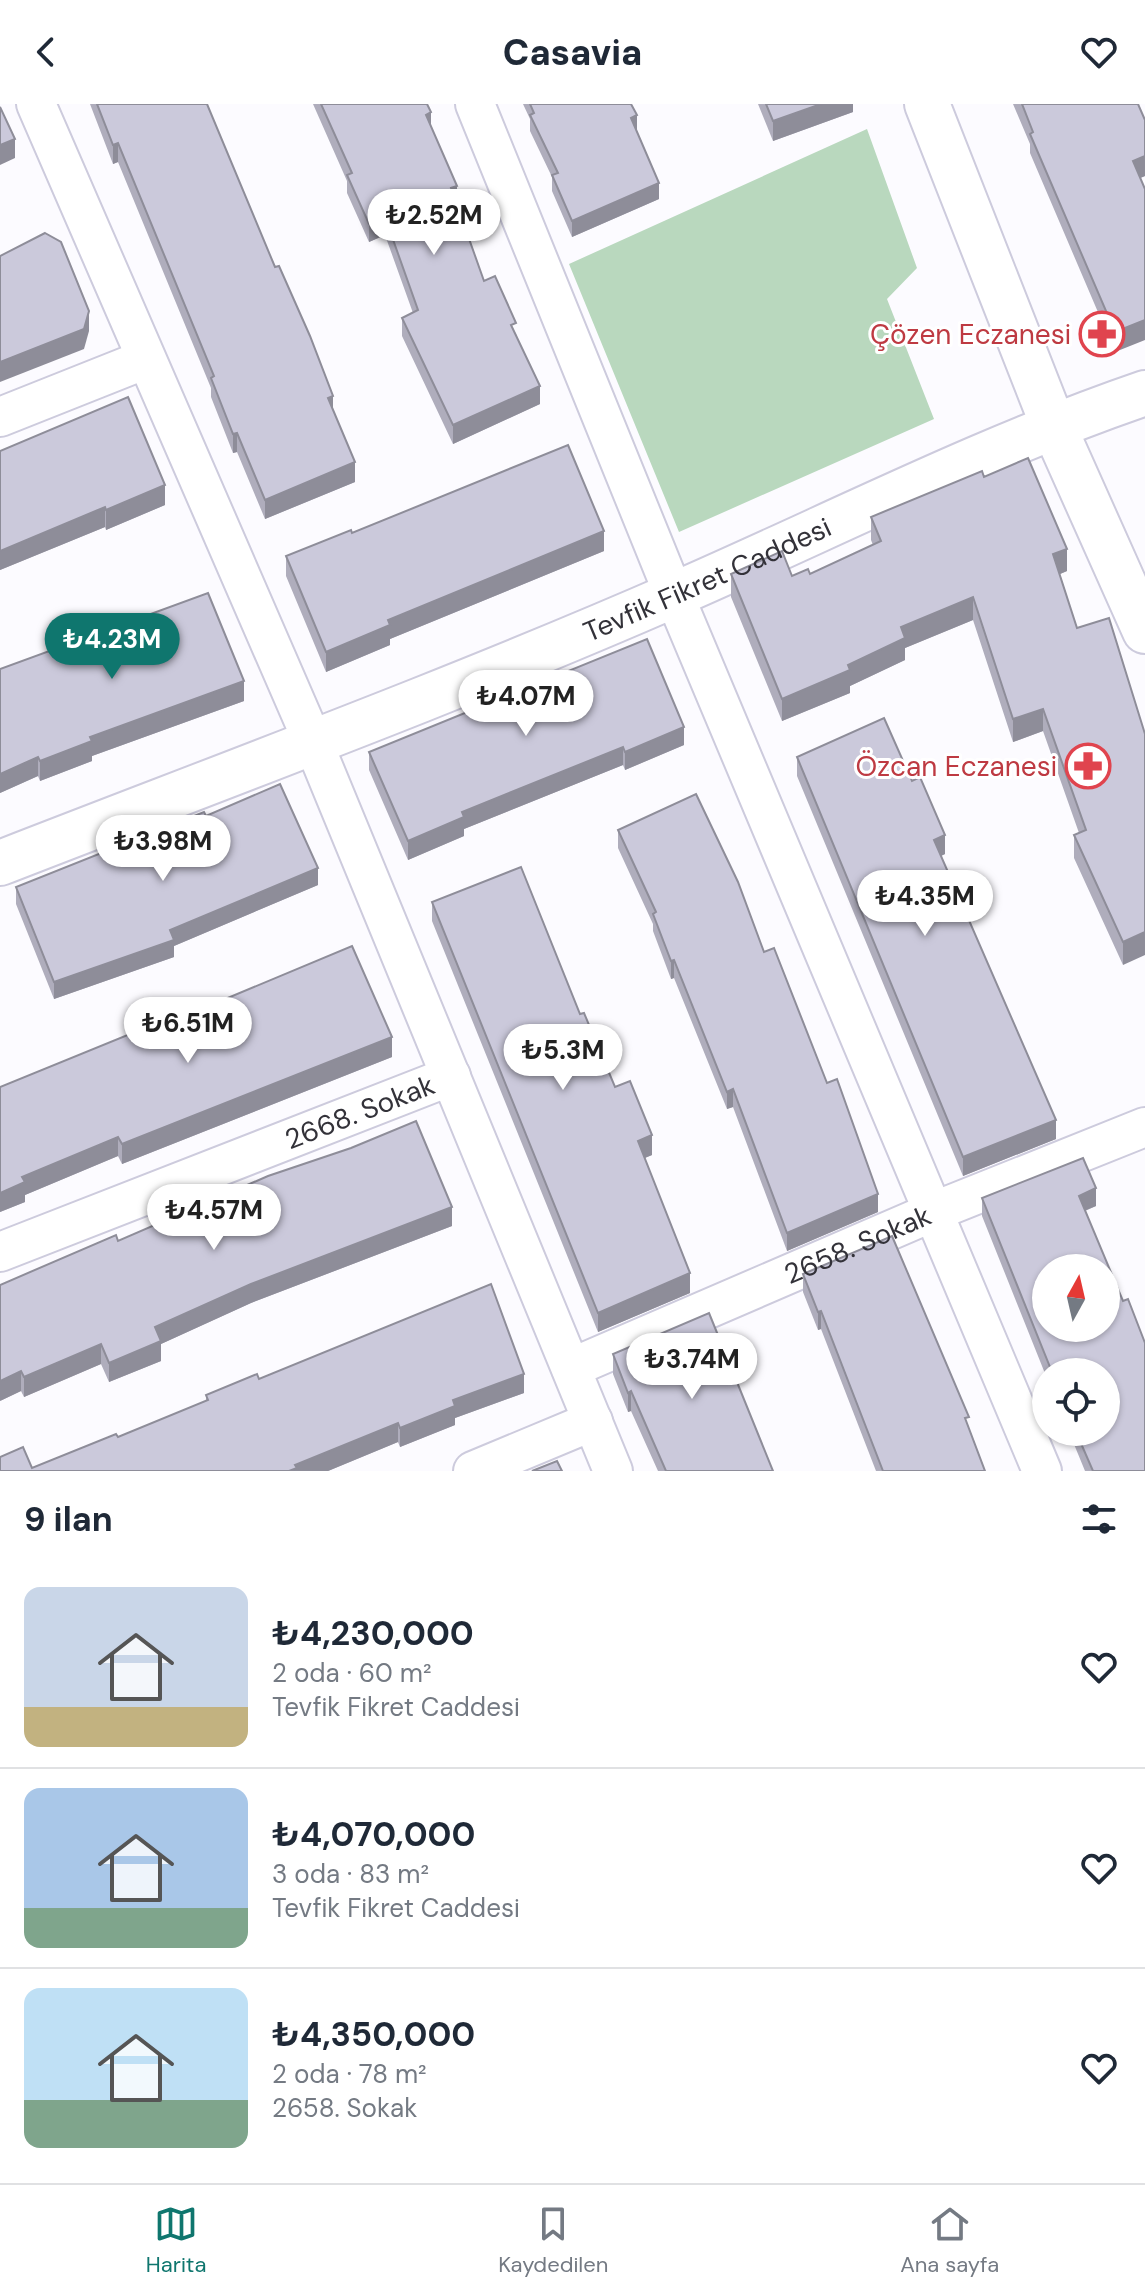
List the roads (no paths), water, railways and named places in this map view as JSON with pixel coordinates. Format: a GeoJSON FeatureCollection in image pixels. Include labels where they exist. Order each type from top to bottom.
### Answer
{"type":"FeatureCollection","features":[{"type":"Feature","properties":{"kind":"street"},"geometry":{"type":"LineString","coordinates":[[36,104],[313,742],[613,1471]]}},
{"type":"Feature","properties":{"kind":"street"},"geometry":{"type":"LineString","coordinates":[[475,104],[674,595],[1042,1471]]}},
{"type":"Feature","properties":{"kind":"street"},"geometry":{"type":"LineString","coordinates":[[927,104],[1053,425],[1145,631]]}},
{"type":"Feature","properties":{"kind":"street"},"geometry":{"type":"LineString","coordinates":[[0,417],[146,359]]}},
{"type":"Feature","properties":{"kind":"street","name":"Tevfik Fikret Caddesi"},"geometry":{"type":"LineString","coordinates":[[0,863],[313,742],[674,595],[1053,425],[1145,393]]}},
{"type":"Feature","properties":{"kind":"street","name":"2668. Sokak"},"geometry":{"type":"LineString","coordinates":[[0,1252],[451,1076]]}},
{"type":"Feature","properties":{"kind":"street","name":"2658. Sokak"},"geometry":{"type":"LineString","coordinates":[[571,1368],[935,1211],[1145,1127]]}},
{"type":"Feature","properties":{"kind":"street"},"geometry":{"type":"LineString","coordinates":[[473,1471],[593,1421]]}},
{"type":"Feature","properties":{"kind":"place","name":"Çözen Eczanesi"},"geometry":{"type":"Point","coordinates":[1102,334]}},
{"type":"Feature","properties":{"kind":"place","name":"Özcan Eczanesi"},"geometry":{"type":"Point","coordinates":[1088,766]}}]}
